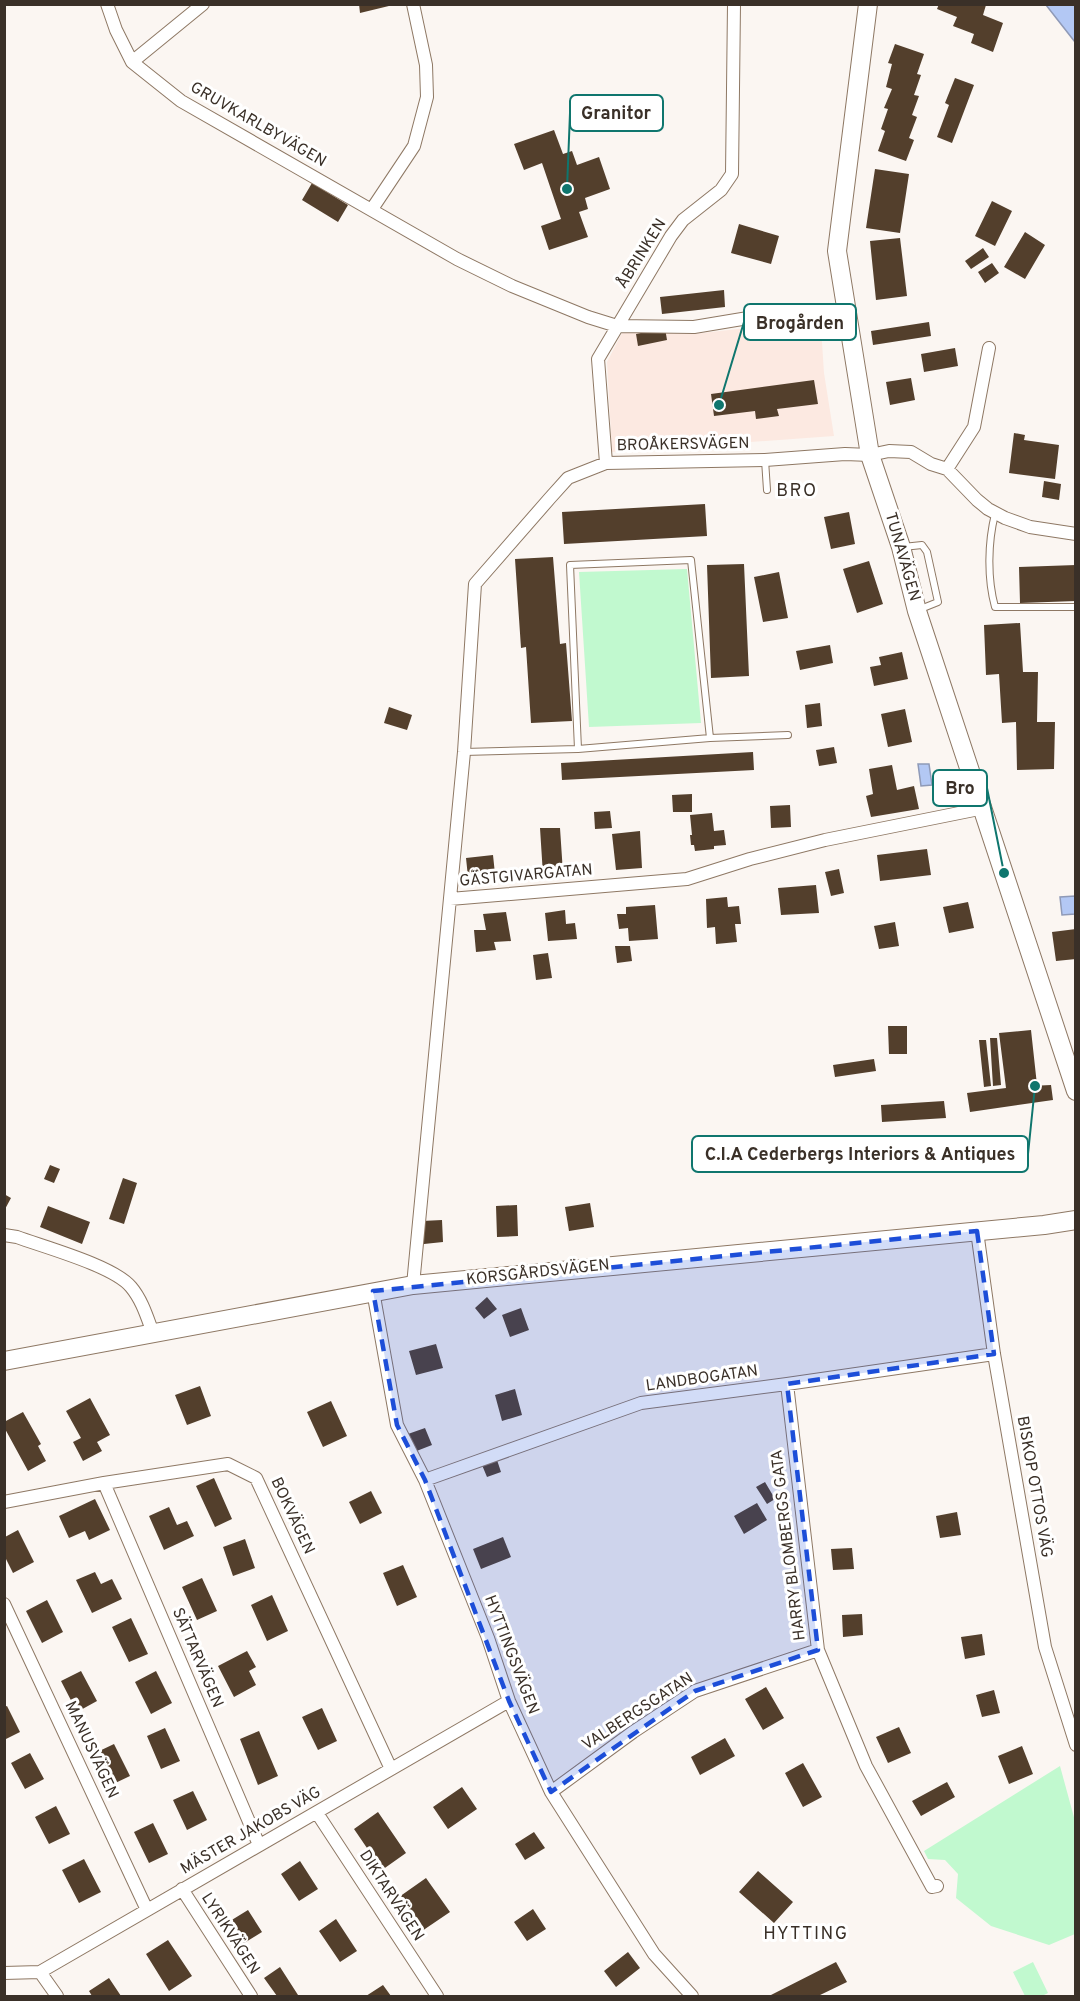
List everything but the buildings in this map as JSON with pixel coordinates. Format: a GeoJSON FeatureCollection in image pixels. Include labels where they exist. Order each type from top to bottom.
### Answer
{"type":"FeatureCollection","features":[{"type":"Feature","properties":{"kind":"street","name":"GRUVKARLBYVÄGEN"},"geometry":{"type":"LineString","coordinates":[[106,4],[132,62],[181,101],[457,259],[512,286],[588,317],[617,326],[694,327],[748,318]]}},
{"type":"Feature","properties":{"kind":"street"},"geometry":{"type":"LineString","coordinates":[[132,62],[203,4]]}},
{"type":"Feature","properties":{"kind":"street"},"geometry":{"type":"LineString","coordinates":[[372,209],[414,146],[427,97],[426,64],[413,4]]}},
{"type":"Feature","properties":{"kind":"street","name":"ÅBRINKEN"},"geometry":{"type":"LineString","coordinates":[[606,463],[598,358],[682,220],[721,190],[732,174],[734,4]]}},
{"type":"Feature","properties":{"kind":"street","name":"TUNAVÄGEN"},"geometry":{"type":"LineString","coordinates":[[864,6],[837,250],[870,456],[901,547],[917,611],[1076,1091]]}},
{"type":"Feature","properties":{"kind":"street"},"geometry":{"type":"LineString","coordinates":[[989,348],[974,427],[947,469],[976,500],[995,513],[1030,527],[1076,534]]}},
{"type":"Feature","properties":{"kind":"street","name":"BROÅKERSVÄGEN"},"geometry":{"type":"LineString","coordinates":[[464,752],[475,584],[568,478],[606,463],[765,460],[845,454],[870,456],[888,451],[911,452],[931,464],[947,469]]}},
{"type":"Feature","properties":{"kind":"street"},"geometry":{"type":"LineString","coordinates":[[450,898],[464,752]]}},
{"type":"Feature","properties":{"kind":"street","name":"GÄSTGIVARGATAN"},"geometry":{"type":"LineString","coordinates":[[413,1285],[450,898],[687,879],[825,840],[984,808]]}},
{"type":"Feature","properties":{"kind":"street","name":"KORSGÅRDSVÄGEN"},"geometry":{"type":"LineString","coordinates":[[4,1361],[413,1285],[1044,1225],[1076,1220]]}},
{"type":"Feature","properties":{"kind":"street","name":"BISKOP OTTOS VÄG"},"geometry":{"type":"LineString","coordinates":[[977,1231],[994,1354],[1045,1647],[1076,1745]]}},
{"type":"Feature","properties":{"kind":"street"},"geometry":{"type":"LineString","coordinates":[[4,1235],[18,1237],[108,1270],[130,1286],[144,1308],[153,1332]]}},
{"type":"Feature","properties":{"kind":"street","name":"HYTTINGSVÄGEN"},"geometry":{"type":"LineString","coordinates":[[373,1291],[397,1425],[425,1480],[488,1638],[509,1701],[551,1792],[654,1954],[692,1996]]}},
{"type":"Feature","properties":{"kind":"street","name":"LANDBOGATAN"},"geometry":{"type":"LineString","coordinates":[[425,1480],[641,1403],[994,1354]]}},
{"type":"Feature","properties":{"kind":"street","name":"HARRY BLOMBERGS GATA"},"geometry":{"type":"LineString","coordinates":[[787,1384],[818,1650],[866,1766],[932,1887],[937,1886]]}},
{"type":"Feature","properties":{"kind":"street","name":"BOKVÄGEN"},"geometry":{"type":"LineString","coordinates":[[4,1502],[104,1483],[228,1464],[256,1478],[391,1769]]}},
{"type":"Feature","properties":{"kind":"street","name":"SÄTTARVÄGEN"},"geometry":{"type":"LineString","coordinates":[[104,1483],[258,1845]]}},
{"type":"Feature","properties":{"kind":"street","name":"MANUSVÄGEN"},"geometry":{"type":"LineString","coordinates":[[4,1604],[147,1910]]}},
{"type":"Feature","properties":{"kind":"street","name":"VALBERGSGATAN"},"geometry":{"type":"LineString","coordinates":[[551,1792],[633,1732],[695,1691],[818,1650]]}},
{"type":"Feature","properties":{"kind":"street","name":"MÄSTER JAKOBS VÄG"},"geometry":{"type":"LineString","coordinates":[[4,1973],[40,1972],[509,1701]]}},
{"type":"Feature","properties":{"kind":"street","name":"DIKTARVÄGEN"},"geometry":{"type":"LineString","coordinates":[[317,1813],[437,1996]]}},
{"type":"Feature","properties":{"kind":"street","name":"LYRIKVÄGEN"},"geometry":{"type":"LineString","coordinates":[[182,1889],[251,1996]]}},
{"type":"Feature","properties":{"kind":"street"},"geometry":{"type":"LineString","coordinates":[[40,1972],[57,1996]]}},
{"type":"Feature","properties":{"kind":"lane"},"geometry":{"type":"LineString","coordinates":[[765,460],[767,489]]}},
{"type":"Feature","properties":{"kind":"lane"},"geometry":{"type":"LineString","coordinates":[[995,513],[990,533],[994,607],[1076,607]]}},
{"type":"Feature","properties":{"kind":"lane"},"geometry":{"type":"LineString","coordinates":[[578,750],[570,565],[691,561],[710,738]]}},
{"type":"Feature","properties":{"kind":"lane"},"geometry":{"type":"LineString","coordinates":[[464,752],[578,750],[710,738],[788,735]]}},
{"type":"Feature","properties":{"kind":"highlighted area"},"geometry":{"type":"Polygon","coordinates":[[[977,1231],[994,1354],[787,1384],[818,1650],[695,1691],[551,1792],[509,1701],[425,1480],[397,1425],[373,1291],[977,1231]]]}},
{"type":"Feature","properties":{"kind":"shaded area"},"geometry":{"type":"Polygon","coordinates":[[[820,312],[824,373],[834,436],[612,452],[607,362],[623,331],[693,334],[747,328],[820,312]]]}},
{"type":"Feature","properties":{"kind":"green space"},"geometry":{"type":"Polygon","coordinates":[[[687,569],[701,723],[589,727],[579,572],[687,569]]]}},
{"type":"Feature","properties":{"kind":"green space"},"geometry":{"type":"Polygon","coordinates":[[[1060,1766],[1075,1821],[1075,1934],[1049,1945],[991,1926],[956,1898],[958,1874],[945,1860],[928,1859],[924,1851],[1060,1766]]]}},
{"type":"Feature","properties":{"kind":"green space"},"geometry":{"type":"Polygon","coordinates":[[[1033,1962],[1048,1993],[1042,1996],[1025,1996],[1013,1972],[1033,1962]]]}},
{"type":"Feature","properties":{"kind":"water"},"geometry":{"type":"Polygon","coordinates":[[[1046,5],[1075,5],[1075,42],[1046,5]]]}},
{"type":"Feature","properties":{"kind":"water"},"geometry":{"type":"Polygon","coordinates":[[[918,764],[929,764],[932,785],[921,786],[918,764]]]}},
{"type":"Feature","properties":{"kind":"water"},"geometry":{"type":"Polygon","coordinates":[[[1075,896],[1075,914],[1062,915],[1060,897],[1075,896]]]}},
{"type":"Feature","properties":{"kind":"place","name":"Granitor"},"geometry":{"type":"Point","coordinates":[567,189]}},
{"type":"Feature","properties":{"kind":"place","name":"Brogården"},"geometry":{"type":"Point","coordinates":[719,405]}},
{"type":"Feature","properties":{"kind":"place","name":"Bro"},"geometry":{"type":"Point","coordinates":[1004,873]}},
{"type":"Feature","properties":{"kind":"place","name":"C.I.A Cederbergs Interiors & Antiques"},"geometry":{"type":"Point","coordinates":[1035,1086]}},
{"type":"Feature","properties":{"kind":"district","name":"BRO"},"geometry":{"type":"Point","coordinates":[797,491]}},
{"type":"Feature","properties":{"kind":"district","name":"HYTTING"},"geometry":{"type":"Point","coordinates":[806,1934]}}]}
